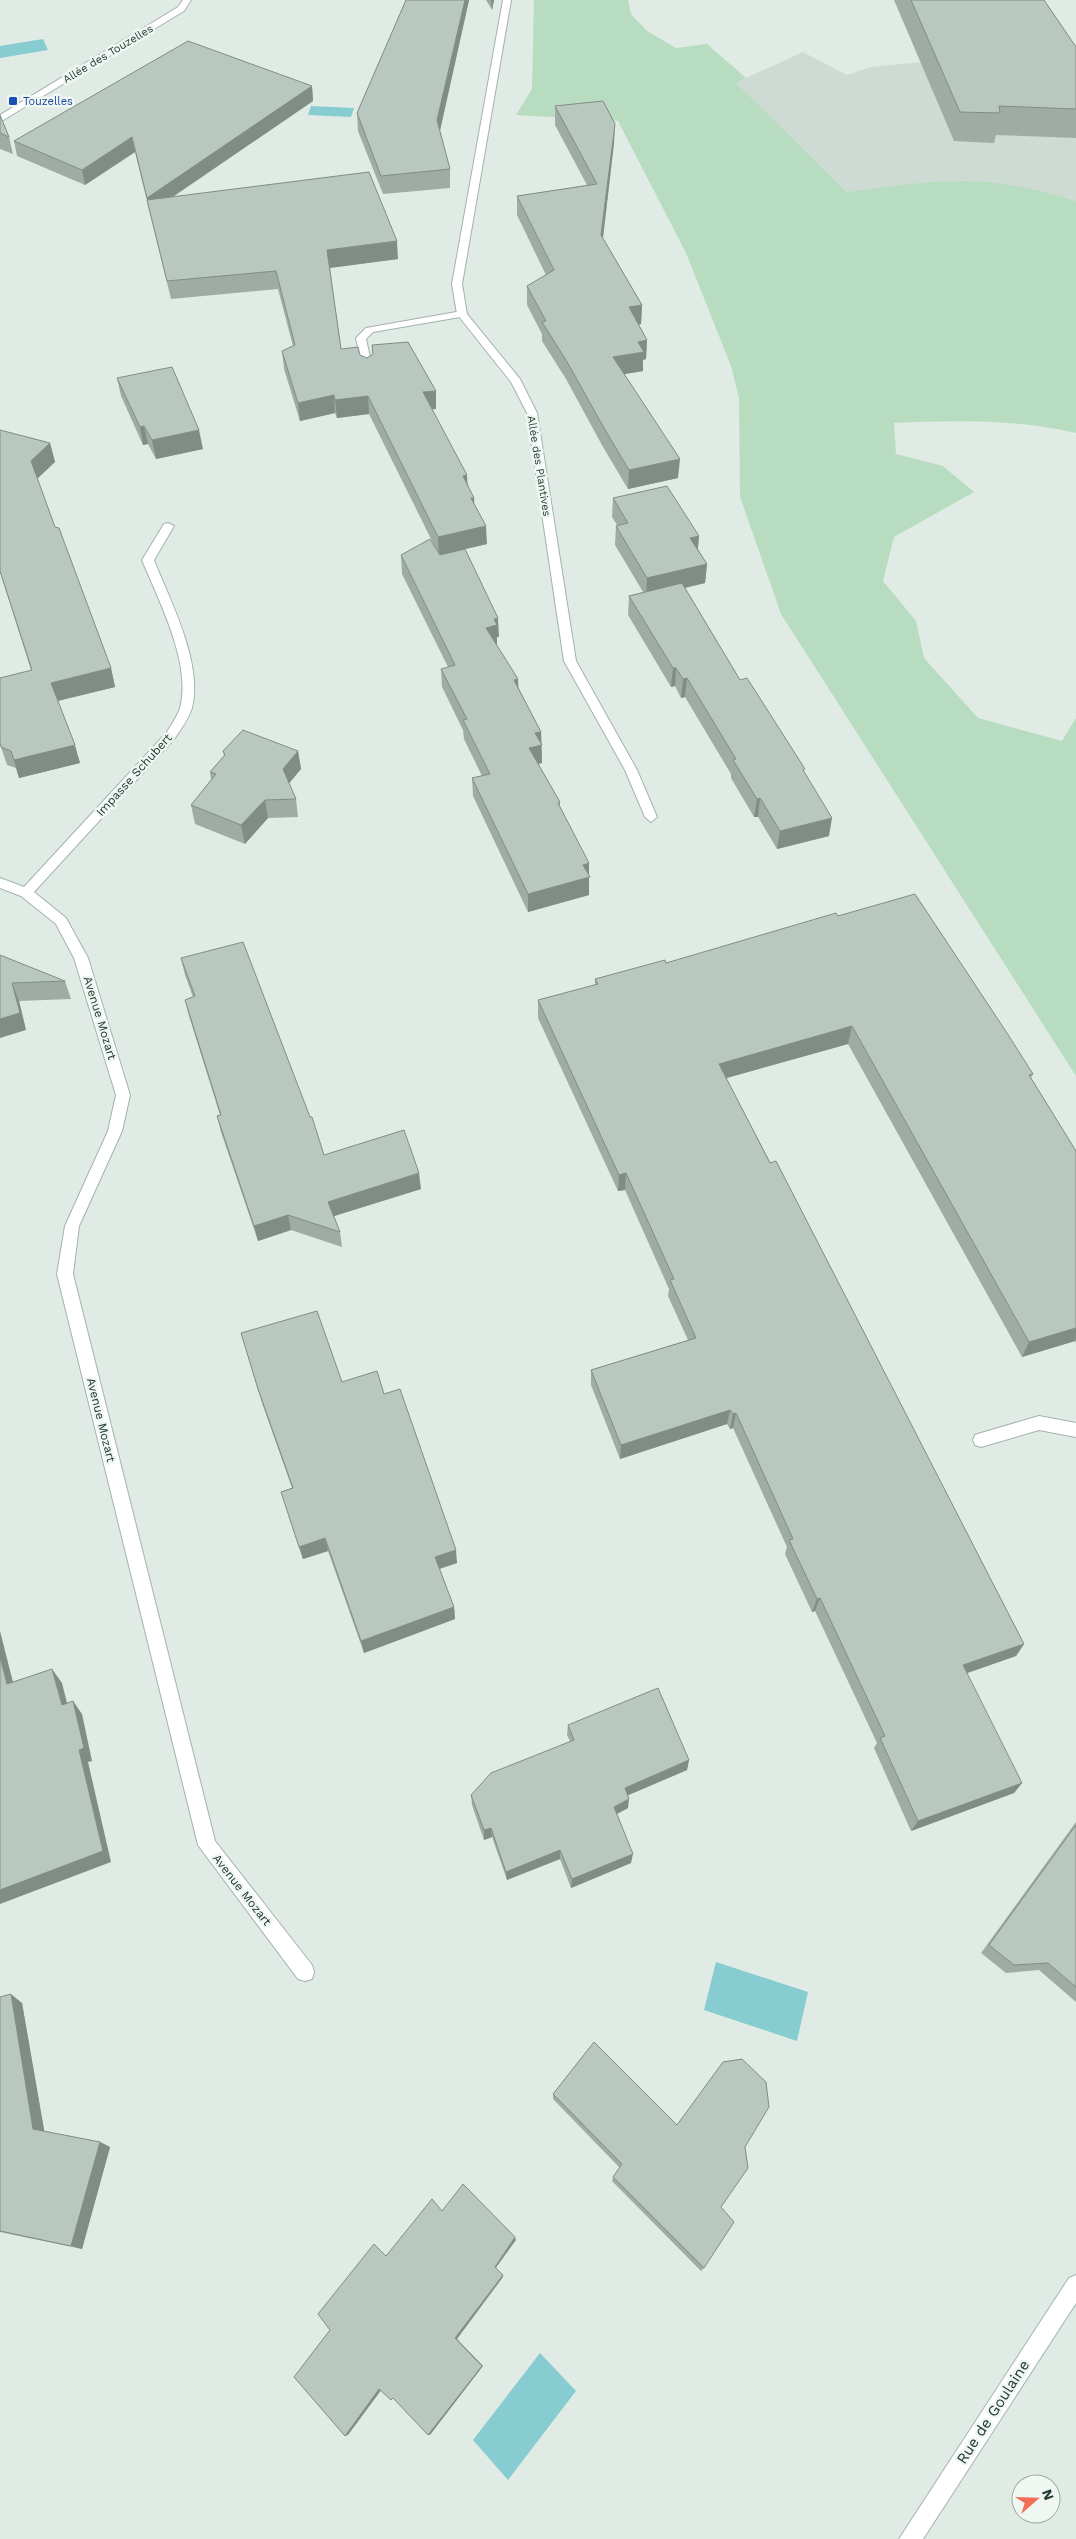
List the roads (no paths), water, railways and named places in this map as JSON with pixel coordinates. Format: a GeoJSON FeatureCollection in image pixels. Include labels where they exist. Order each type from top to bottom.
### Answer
{"type":"FeatureCollection","features":[{"type":"Feature","properties":{"kind":"street","name":"Allée des Touzelles"},"geometry":{"type":"LineString","coordinates":[[0,119],[181,10],[187,0]]}},
{"type":"Feature","properties":{"kind":"street","name":"Allée des Plantives"},"geometry":{"type":"LineString","coordinates":[[507,0],[457,284],[462,314],[516,381],[532,414],[570,661],[631,770],[651,817]]}},
{"type":"Feature","properties":{"kind":"street"},"geometry":{"type":"LineString","coordinates":[[368,372],[361,338],[370,330],[462,314]]}},
{"type":"Feature","properties":{"kind":"street","name":"Impasse Schubert"},"geometry":{"type":"LineString","coordinates":[[26,893],[171,735],[186,707],[188,680],[183,652],[148,560],[168,526]]}},
{"type":"Feature","properties":{"kind":"street","name":"Avenue Mozart"},"geometry":{"type":"LineString","coordinates":[[0,883],[26,893],[61,921],[81,958],[123,1095],[115,1131],[72,1226],[65,1274],[207,1845],[305,1972]]}},
{"type":"Feature","properties":{"kind":"street"},"geometry":{"type":"LineString","coordinates":[[981,1440],[1039,1423],[1076,1430]]}},
{"type":"Feature","properties":{"kind":"street","name":"Rue de Goulaine"},"geometry":{"type":"LineString","coordinates":[[910,2539],[1076,2285]]}},
{"type":"Feature","properties":{"kind":"water"},"geometry":{"type":"Polygon","coordinates":[[[43,39],[48,50],[0,58],[0,46],[43,39]]]}},
{"type":"Feature","properties":{"kind":"water"},"geometry":{"type":"Polygon","coordinates":[[[311,106],[354,108],[351,117],[308,115],[311,106]]]}},
{"type":"Feature","properties":{"kind":"water"},"geometry":{"type":"Polygon","coordinates":[[[716,1962],[808,1992],[797,2041],[704,2010],[716,1962]]]}},
{"type":"Feature","properties":{"kind":"water"},"geometry":{"type":"Polygon","coordinates":[[[540,2353],[576,2391],[508,2480],[473,2440],[540,2353]]]}},
{"type":"Feature","properties":{"kind":"place","name":"Touzelles"},"geometry":{"type":"Point","coordinates":[13,101]}}]}
